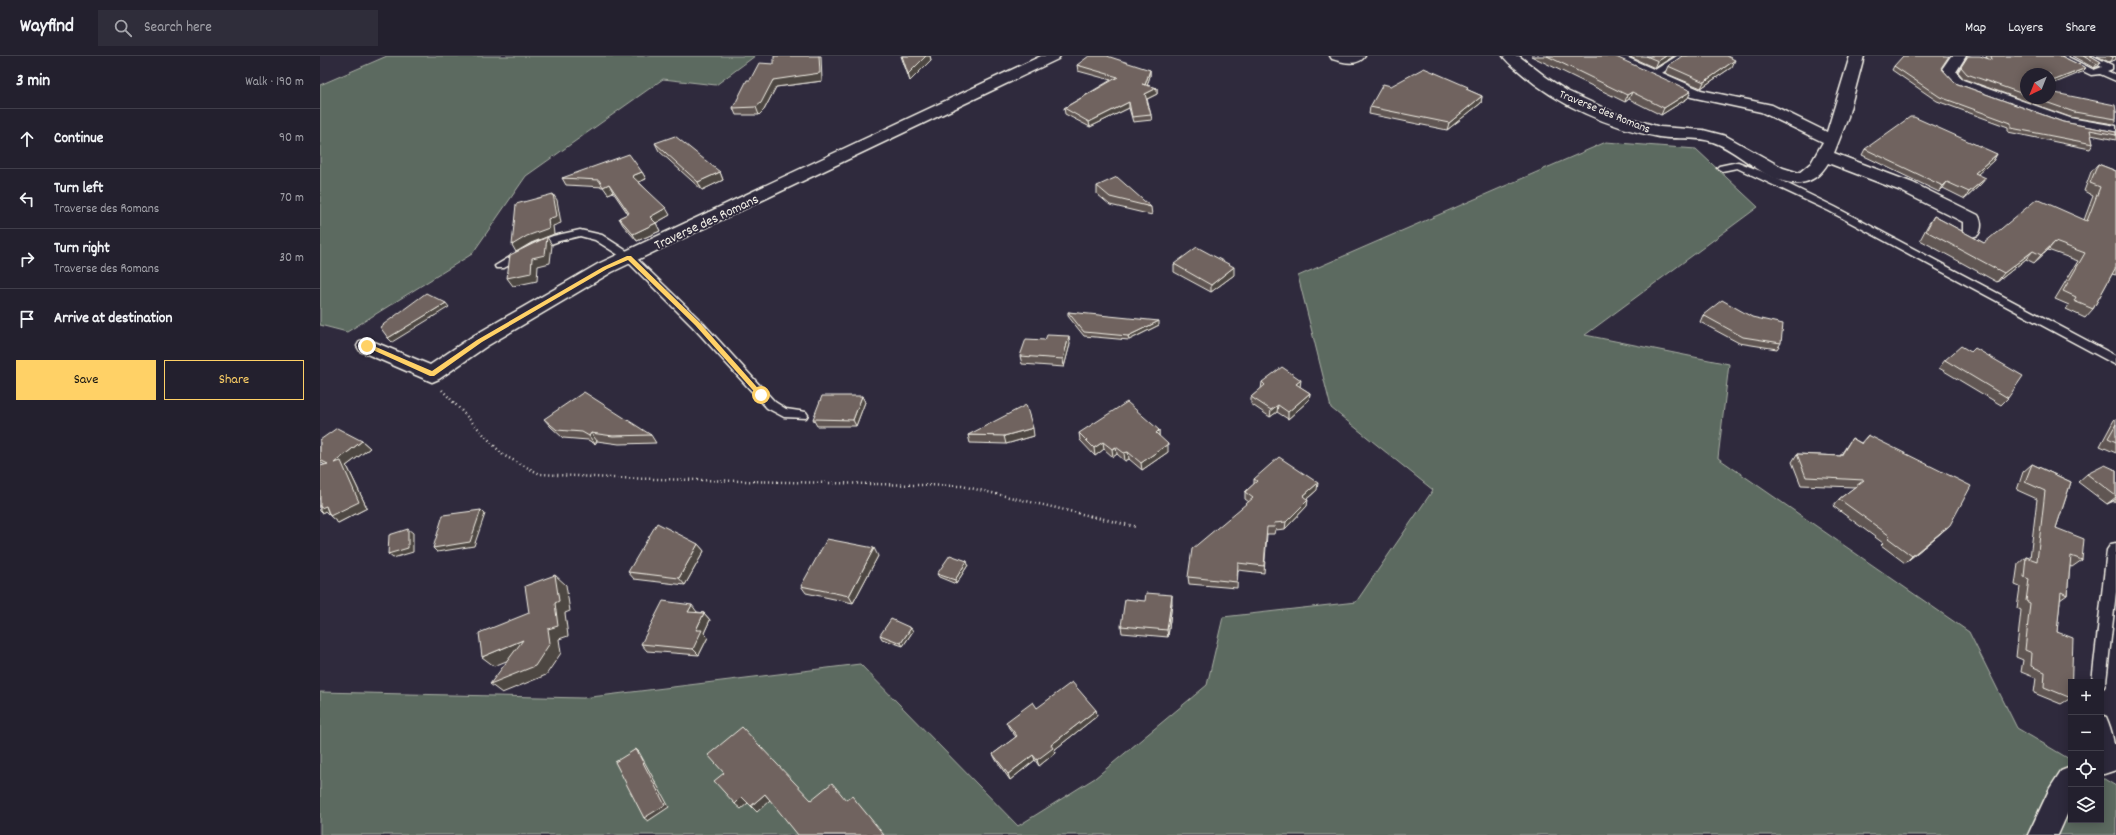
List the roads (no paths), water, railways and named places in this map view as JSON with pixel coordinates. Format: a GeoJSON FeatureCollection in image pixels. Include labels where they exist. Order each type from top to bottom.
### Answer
{"type":"FeatureCollection","features":[{"type":"Feature","properties":{"kind":"street","name":"Traverse des Romans"},"geometry":{"type":"LineString","coordinates":[[367,346],[432,374],[480,341],[605,268],[1053,56]]}},
{"type":"Feature","properties":{"kind":"street"},"geometry":{"type":"LineString","coordinates":[[1337,56],[1348,59],[1358,56]]}},
{"type":"Feature","properties":{"kind":"street","name":"Traverse des Romans"},"geometry":{"type":"LineString","coordinates":[[1510,56],[1552,88],[1584,105],[1651,130],[1675,135],[1702,135],[1719,138],[1735,145],[1771,169],[1785,176],[1801,178],[1809,176],[1829,148],[1843,108],[1856,56]]}},
{"type":"Feature","properties":{"kind":"street"},"geometry":{"type":"LineString","coordinates":[[1612,56],[1704,96],[1766,108],[1829,148],[1972,219],[1972,231]]}},
{"type":"Feature","properties":{"kind":"street"},"geometry":{"type":"LineString","coordinates":[[1959,56],[1948,72],[1958,83],[2066,122],[2116,131]]}},
{"type":"Feature","properties":{"kind":"street"},"geometry":{"type":"LineString","coordinates":[[2043,835],[2060,798],[2068,786]]}},
{"type":"Feature","properties":{"kind":"lane"},"geometry":{"type":"LineString","coordinates":[[1653,75],[1683,56]]}},
{"type":"Feature","properties":{"kind":"lane"},"geometry":{"type":"LineString","coordinates":[[2065,56],[2062,57],[2094,73],[2109,67],[2086,56]]}},
{"type":"Feature","properties":{"kind":"lane"},"geometry":{"type":"LineString","coordinates":[[2101,71],[2116,78]]}},
{"type":"Feature","properties":{"kind":"lane"},"geometry":{"type":"LineString","coordinates":[[1722,168],[1738,165],[1832,209],[2116,361]]}},
{"type":"Feature","properties":{"kind":"lane"},"geometry":{"type":"LineString","coordinates":[[500,266],[536,246],[580,233],[598,237],[629,257],[697,324],[771,405],[784,413],[802,415]]}},
{"type":"Feature","properties":{"kind":"lane"},"geometry":{"type":"LineString","coordinates":[[2099,679],[2111,607],[2114,550],[2116,548]]}},
{"type":"Feature","properties":{"kind":"lane"},"geometry":{"type":"LineString","coordinates":[[2104,736],[2109,759]]}}]}
